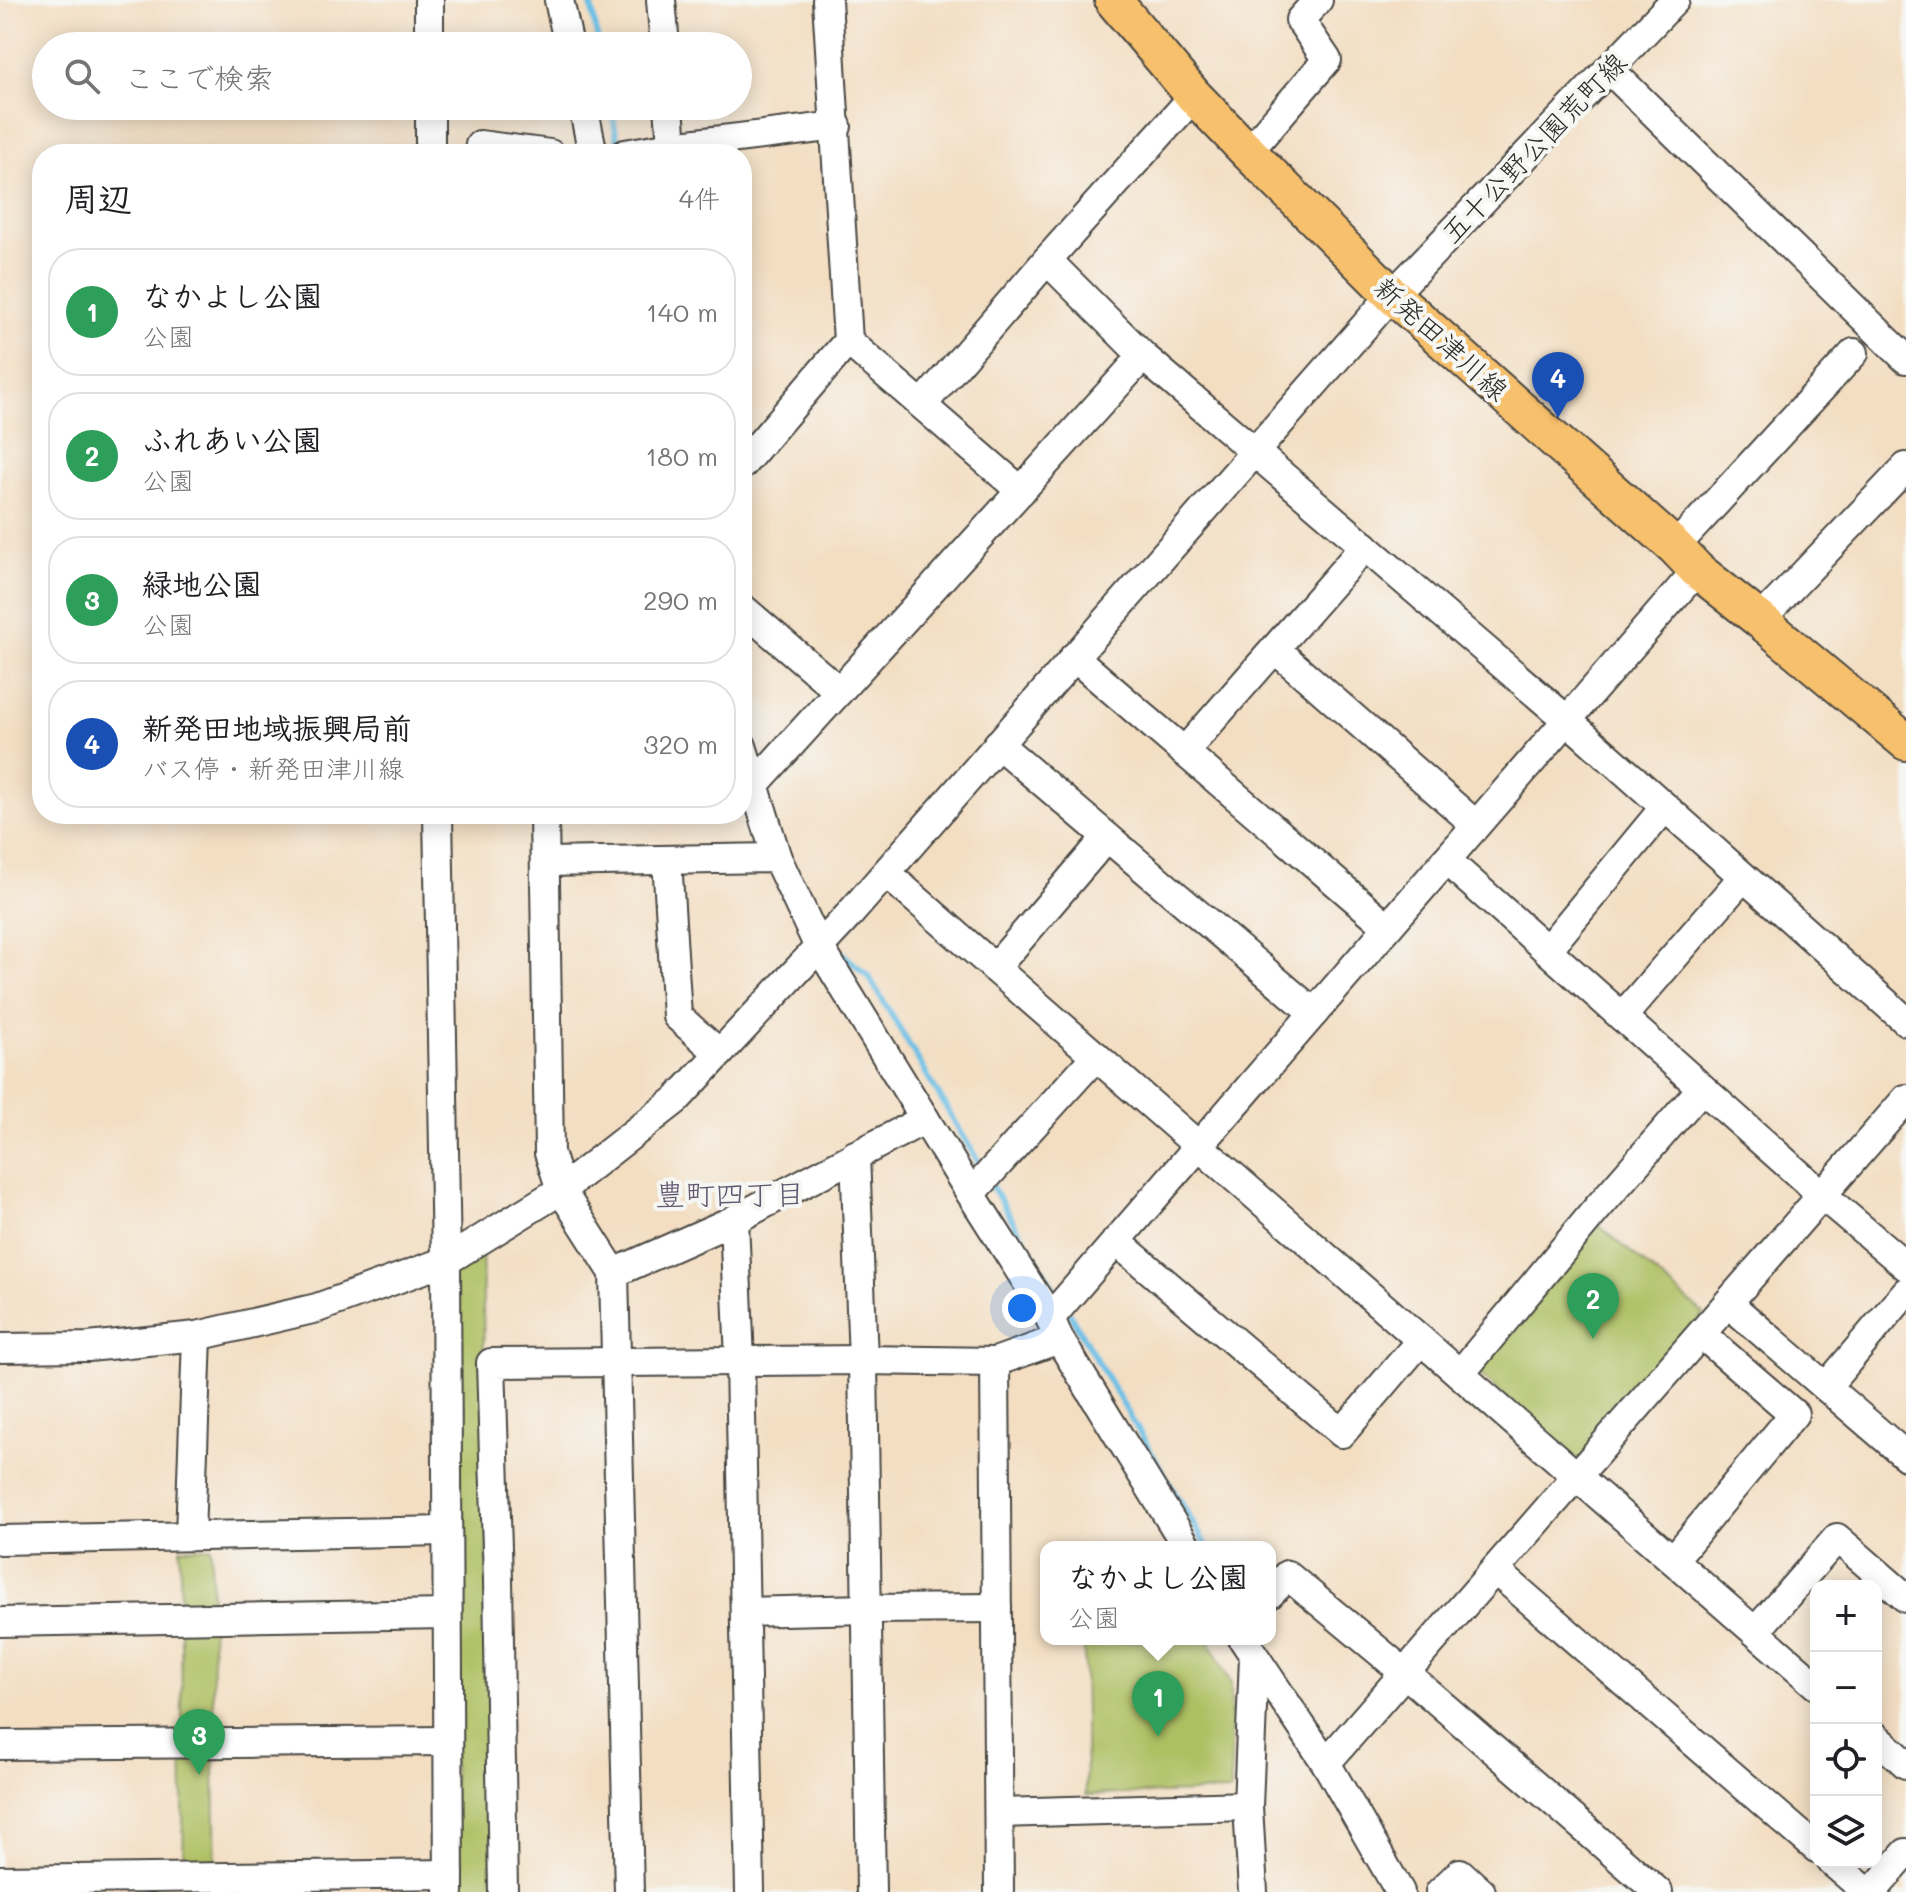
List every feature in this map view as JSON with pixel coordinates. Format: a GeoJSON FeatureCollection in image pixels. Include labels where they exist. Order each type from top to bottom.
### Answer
{"type":"FeatureCollection","features":[{"type":"Feature","properties":{"kind":"main road","name":"新発田津川線"},"geometry":{"type":"LineString","coordinates":[[1124,4],[1194,96],[1392,295],[1686,558],[1906,742]]}},
{"type":"Feature","properties":{"kind":"street"},"geometry":{"type":"LineString","coordinates":[[429,0],[429,32]]}},
{"type":"Feature","properties":{"kind":"street"},"geometry":{"type":"LineString","coordinates":[[559,0],[566,32]]}},
{"type":"Feature","properties":{"kind":"street"},"geometry":{"type":"LineString","coordinates":[[661,0],[664,32]]}},
{"type":"Feature","properties":{"kind":"street"},"geometry":{"type":"LineString","coordinates":[[752,453],[848,341],[827,0]]}},
{"type":"Feature","properties":{"kind":"street"},"geometry":{"type":"LineString","coordinates":[[1248,152],[1327,60],[1300,20],[1318,0]]}},
{"type":"Feature","properties":{"kind":"street","name":"五十公野公園荒町線"},"geometry":{"type":"LineString","coordinates":[[0,1348],[88,1347],[197,1336],[317,1308],[446,1261],[561,1190],[676,1100],[886,873],[1392,295],[1675,0]]}},
{"type":"Feature","properties":{"kind":"street"},"geometry":{"type":"LineString","coordinates":[[1609,69],[1906,359]]}},
{"type":"Feature","properties":{"kind":"street"},"geometry":{"type":"LineString","coordinates":[[922,405],[1194,96]]}},
{"type":"Feature","properties":{"kind":"street"},"geometry":{"type":"LineString","coordinates":[[430,120],[430,144]]}},
{"type":"Feature","properties":{"kind":"street"},"geometry":{"type":"LineString","coordinates":[[586,120],[591,144]]}},
{"type":"Feature","properties":{"kind":"street"},"geometry":{"type":"LineString","coordinates":[[670,120],[672,144]]}},
{"type":"Feature","properties":{"kind":"street"},"geometry":{"type":"LineString","coordinates":[[731,144],[837,126]]}},
{"type":"Feature","properties":{"kind":"street"},"geometry":{"type":"LineString","coordinates":[[1047,260],[1143,356],[1567,720],[1906,1021]]}},
{"type":"Feature","properties":{"kind":"street"},"geometry":{"type":"LineString","coordinates":[[848,341],[1021,491]]}},
{"type":"Feature","properties":{"kind":"street"},"geometry":{"type":"LineString","coordinates":[[503,1892],[491,1363],[995,1362],[1054,1328],[1116,1241],[1567,720],[1686,558],[1854,353]]}},
{"type":"Feature","properties":{"kind":"street"},"geometry":{"type":"LineString","coordinates":[[754,785],[1143,356]]}},
{"type":"Feature","properties":{"kind":"street"},"geometry":{"type":"LineString","coordinates":[[1760,620],[1906,467]]}},
{"type":"Feature","properties":{"kind":"street"},"geometry":{"type":"LineString","coordinates":[[1184,752],[1365,546]]}},
{"type":"Feature","properties":{"kind":"street"},"geometry":{"type":"LineString","coordinates":[[752,617],[839,691]]}},
{"type":"Feature","properties":{"kind":"street"},"geometry":{"type":"LineString","coordinates":[[1275,649],[1476,825]]}},
{"type":"Feature","properties":{"kind":"street"},"geometry":{"type":"LineString","coordinates":[[1074,657],[1388,927]]}},
{"type":"Feature","properties":{"kind":"street"},"geometry":{"type":"LineString","coordinates":[[998,744],[1314,1013]]}},
{"type":"Feature","properties":{"kind":"street"},"geometry":{"type":"LineString","coordinates":[[752,778],[777,858],[818,945],[1183,1541]]}},
{"type":"Feature","properties":{"kind":"street"},"geometry":{"type":"LineString","coordinates":[[1547,950],[1665,807]]}},
{"type":"Feature","properties":{"kind":"street"},"geometry":{"type":"LineString","coordinates":[[0,1880],[449,1883],[446,1261],[438,824]]}},
{"type":"Feature","properties":{"kind":"street"},"geometry":{"type":"LineString","coordinates":[[544,824],[549,1153],[561,1190],[614,1273],[629,1892]]}},
{"type":"Feature","properties":{"kind":"street"},"geometry":{"type":"LineString","coordinates":[[995,968],[1107,837]]}},
{"type":"Feature","properties":{"kind":"street"},"geometry":{"type":"LineString","coordinates":[[545,862],[777,858]]}},
{"type":"Feature","properties":{"kind":"street"},"geometry":{"type":"LineString","coordinates":[[667,860],[677,1016],[719,1053]]}},
{"type":"Feature","properties":{"kind":"street"},"geometry":{"type":"LineString","coordinates":[[1446,860],[1906,1266]]}},
{"type":"Feature","properties":{"kind":"street"},"geometry":{"type":"LineString","coordinates":[[886,873],[1810,1680]]}},
{"type":"Feature","properties":{"kind":"street"},"geometry":{"type":"LineString","coordinates":[[1622,1017],[1743,877]]}},
{"type":"Feature","properties":{"kind":"street"},"geometry":{"type":"LineString","coordinates":[[971,1194],[1096,1056]]}},
{"type":"Feature","properties":{"kind":"street"},"geometry":{"type":"LineString","coordinates":[[1460,1374],[1702,1088]]}},
{"type":"Feature","properties":{"kind":"street"},"geometry":{"type":"LineString","coordinates":[[1326,1763],[1906,1099]]}},
{"type":"Feature","properties":{"kind":"street"},"geometry":{"type":"LineString","coordinates":[[614,1273],[734,1220],[925,1119]]}},
{"type":"Feature","properties":{"kind":"street"},"geometry":{"type":"LineString","coordinates":[[855,1155],[863,1360],[871,1892]]}},
{"type":"Feature","properties":{"kind":"street"},"geometry":{"type":"LineString","coordinates":[[734,1220],[740,1361],[750,1892]]}},
{"type":"Feature","properties":{"kind":"street"},"geometry":{"type":"LineString","coordinates":[[1116,1241],[1342,1433],[1421,1340]]}},
{"type":"Feature","properties":{"kind":"street"},"geometry":{"type":"LineString","coordinates":[[1826,1387],[1906,1292]]}},
{"type":"Feature","properties":{"kind":"street"},"geometry":{"type":"LineString","coordinates":[[1728,1303],[1906,1456]]}},
{"type":"Feature","properties":{"kind":"street"},"geometry":{"type":"LineString","coordinates":[[1673,1560],[1794,1414],[1701,1334]]}},
{"type":"Feature","properties":{"kind":"street"},"geometry":{"type":"LineString","coordinates":[[190,1536],[197,1336]]}},
{"type":"Feature","properties":{"kind":"street"},"geometry":{"type":"LineString","coordinates":[[995,1362],[999,1892]]}},
{"type":"Feature","properties":{"kind":"street"},"geometry":{"type":"LineString","coordinates":[[0,1540],[447,1531]]}},
{"type":"Feature","properties":{"kind":"street"},"geometry":{"type":"LineString","coordinates":[[1755,1632],[1837,1538],[1906,1598]]}},
{"type":"Feature","properties":{"kind":"street"},"geometry":{"type":"LineString","coordinates":[[1495,1570],[1810,1843]]}},
{"type":"Feature","properties":{"kind":"street"},"geometry":{"type":"LineString","coordinates":[[1276,1587],[1287,1575],[1658,1892]]}},
{"type":"Feature","properties":{"kind":"street"},"geometry":{"type":"LineString","coordinates":[[745,1612],[997,1608]]}},
{"type":"Feature","properties":{"kind":"street"},"geometry":{"type":"LineString","coordinates":[[0,1622],[447,1614]]}},
{"type":"Feature","properties":{"kind":"street"},"geometry":{"type":"LineString","coordinates":[[1249,1648],[1326,1763],[1400,1892]]}},
{"type":"Feature","properties":{"kind":"street"},"geometry":{"type":"LineString","coordinates":[[1249,1648],[1248,1806],[1253,1892]]}},
{"type":"Feature","properties":{"kind":"street"},"geometry":{"type":"LineString","coordinates":[[0,1745],[448,1741]]}},
{"type":"Feature","properties":{"kind":"street"},"geometry":{"type":"LineString","coordinates":[[1882,1742],[1906,1764]]}},
{"type":"Feature","properties":{"kind":"street"},"geometry":{"type":"LineString","coordinates":[[999,1813],[1248,1806]]}},
{"type":"Feature","properties":{"kind":"street"},"geometry":{"type":"LineString","coordinates":[[1839,1868],[1869,1892],[1906,1853]]}},
{"type":"Feature","properties":{"kind":"street"},"geometry":{"type":"LineString","coordinates":[[1440,1892],[1460,1873],[1481,1892]]}},
{"type":"Feature","properties":{"kind":"green space"},"geometry":{"type":"Polygon","coordinates":[[[1596,1223],[1704,1314],[1579,1461],[1476,1371],[1596,1223]]]}},
{"type":"Feature","properties":{"kind":"green space"},"geometry":{"type":"Polygon","coordinates":[[[482,1243],[493,1892],[454,1892],[450,1263],[482,1243]]]}},
{"type":"Feature","properties":{"kind":"green space"},"geometry":{"type":"Polygon","coordinates":[[[211,1547],[216,1892],[184,1892],[180,1548],[211,1547]]]}},
{"type":"Feature","properties":{"kind":"green space"},"geometry":{"type":"Polygon","coordinates":[[[1084,1645],[1211,1645],[1231,1684],[1231,1791],[1086,1795],[1084,1645]]]}},
{"type":"Feature","properties":{"kind":"waterway"},"geometry":{"type":"LineString","coordinates":[[590,0],[596,32]]}},
{"type":"Feature","properties":{"kind":"waterway"},"geometry":{"type":"LineString","coordinates":[[614,120],[618,144]]}},
{"type":"Feature","properties":{"kind":"waterway"},"geometry":{"type":"LineString","coordinates":[[834,946],[869,977],[982,1168]]}},
{"type":"Feature","properties":{"kind":"waterway"},"geometry":{"type":"LineString","coordinates":[[991,1185],[1058,1295]]}},
{"type":"Feature","properties":{"kind":"waterway"},"geometry":{"type":"LineString","coordinates":[[1068,1311],[1203,1541]]}},
{"type":"Feature","properties":{"kind":"place","name":"新発田地域振興局前"},"geometry":{"type":"Point","coordinates":[1558,418]}},
{"type":"Feature","properties":{"kind":"place","name":"ふれあい公園"},"geometry":{"type":"Point","coordinates":[1593,1339]}},
{"type":"Feature","properties":{"kind":"place","name":"なかよし公園"},"geometry":{"type":"Point","coordinates":[1158,1737]}},
{"type":"Feature","properties":{"kind":"place","name":"緑地公園"},"geometry":{"type":"Point","coordinates":[199,1775]}},
{"type":"Feature","properties":{"kind":"district","name":"豊町四丁目"},"geometry":{"type":"Point","coordinates":[730,1193]}}]}
